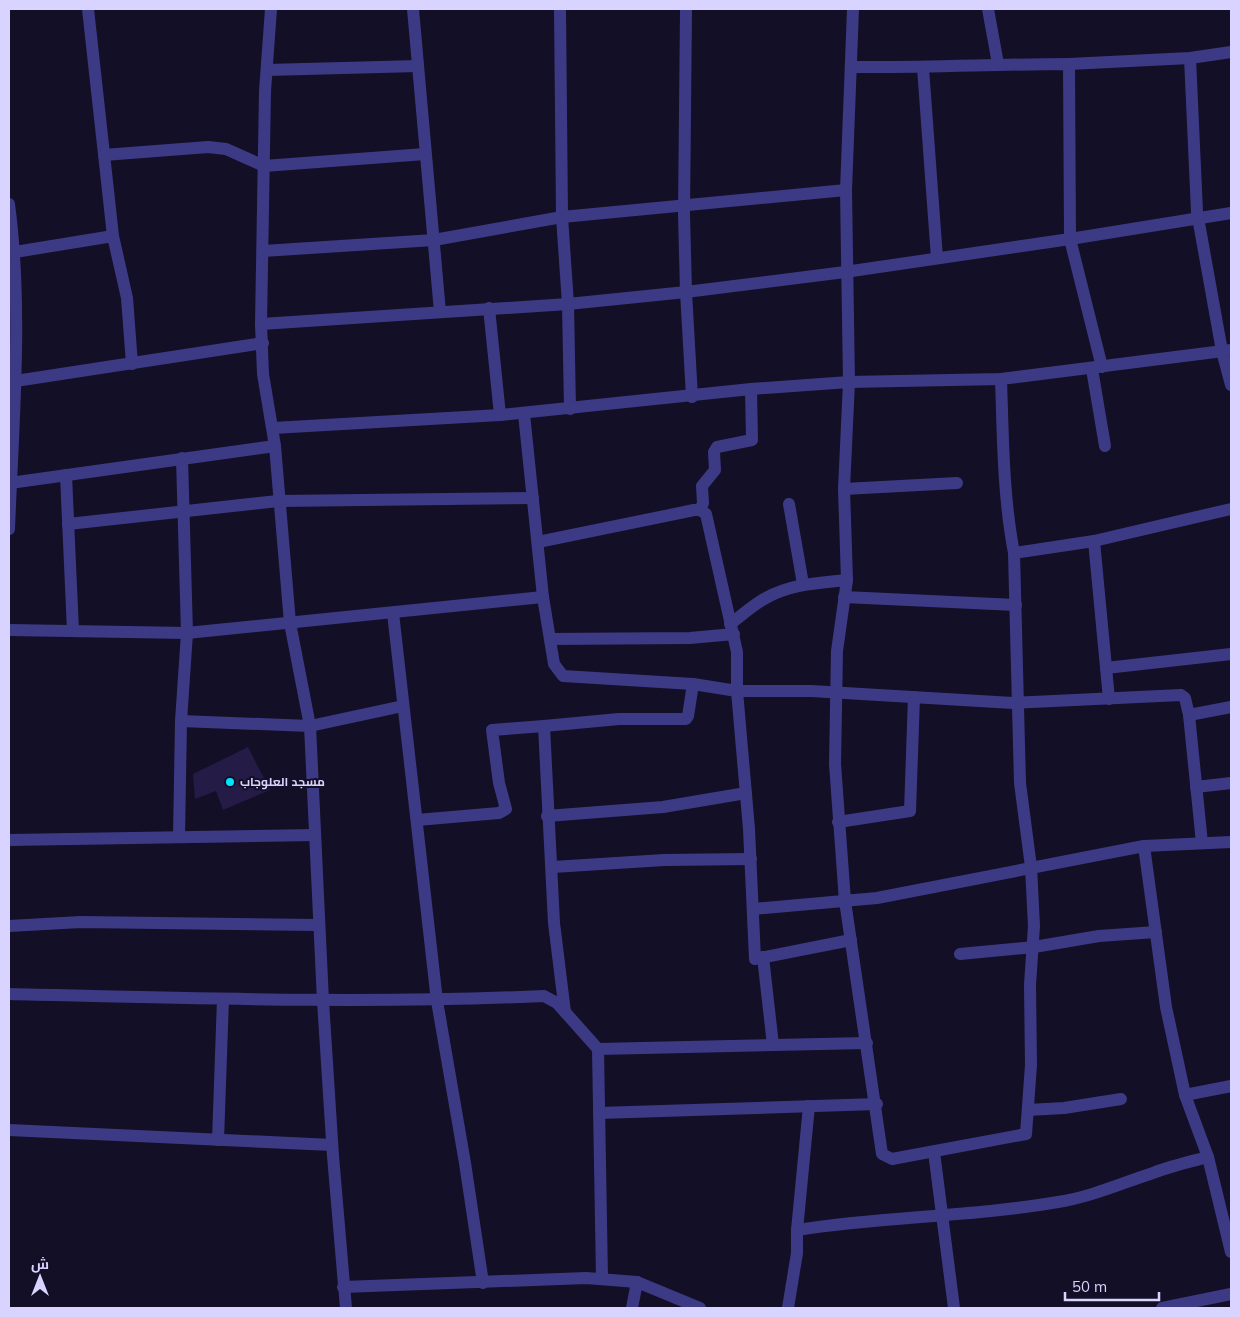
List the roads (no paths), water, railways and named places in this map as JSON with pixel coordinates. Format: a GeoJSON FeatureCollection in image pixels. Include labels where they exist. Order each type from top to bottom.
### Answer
{"type":"FeatureCollection","features":[{"type":"Feature","properties":{"kind":"street"},"geometry":{"type":"LineString","coordinates":[[88,9],[113,236],[127,298],[132,364]]}},
{"type":"Feature","properties":{"kind":"street"},"geometry":{"type":"LineString","coordinates":[[271,9],[267,70],[262,251],[261,324],[263,374],[275,446],[278,501],[290,623],[310,726],[318,925],[332,1146],[346,1308]]}},
{"type":"Feature","properties":{"kind":"street"},"geometry":{"type":"LineString","coordinates":[[413,9],[440,312]]}},
{"type":"Feature","properties":{"kind":"street"},"geometry":{"type":"LineString","coordinates":[[560,9],[562,218],[568,304],[570,409]]}},
{"type":"Feature","properties":{"kind":"street"},"geometry":{"type":"LineString","coordinates":[[686,9],[686,292],[692,397]]}},
{"type":"Feature","properties":{"kind":"street"},"geometry":{"type":"LineString","coordinates":[[853,9],[845,272],[849,382],[844,489],[847,580],[837,651],[835,764],[845,900],[877,1104],[882,1154],[886,1158],[892,1159],[1024,1136],[1028,1110],[1031,1065],[1030,985],[1034,947],[1031,867],[1020,783],[1014,553],[1009,527],[1004,465],[1001,379]]}},
{"type":"Feature","properties":{"kind":"street"},"geometry":{"type":"LineString","coordinates":[[988,9],[998,64]]}},
{"type":"Feature","properties":{"kind":"street"},"geometry":{"type":"LineString","coordinates":[[852,67],[923,68],[998,64],[1070,64],[1190,58],[1231,52]]}},
{"type":"Feature","properties":{"kind":"street"},"geometry":{"type":"LineString","coordinates":[[1190,58],[1198,219],[1227,351],[1231,385]]}},
{"type":"Feature","properties":{"kind":"street"},"geometry":{"type":"LineString","coordinates":[[1070,64],[1070,239],[1097,368],[1105,446]]}},
{"type":"Feature","properties":{"kind":"street"},"geometry":{"type":"LineString","coordinates":[[267,70],[418,66]]}},
{"type":"Feature","properties":{"kind":"street"},"geometry":{"type":"LineString","coordinates":[[923,68],[937,258]]}},
{"type":"Feature","properties":{"kind":"street"},"geometry":{"type":"LineString","coordinates":[[104,155],[208,147],[226,149],[264,166],[425,154]]}},
{"type":"Feature","properties":{"kind":"street"},"geometry":{"type":"LineString","coordinates":[[262,251],[434,240],[562,218],[846,190]]}},
{"type":"Feature","properties":{"kind":"street"},"geometry":{"type":"LineString","coordinates":[[9,204],[12,252],[9,529]]}},
{"type":"Feature","properties":{"kind":"street"},"geometry":{"type":"LineString","coordinates":[[261,324],[568,304],[686,292],[845,272],[1231,214]]}},
{"type":"Feature","properties":{"kind":"street"},"geometry":{"type":"LineString","coordinates":[[12,252],[113,236]]}},
{"type":"Feature","properties":{"kind":"street"},"geometry":{"type":"LineString","coordinates":[[489,308],[500,415]]}},
{"type":"Feature","properties":{"kind":"street"},"geometry":{"type":"LineString","coordinates":[[11,381],[262,343]]}},
{"type":"Feature","properties":{"kind":"street"},"geometry":{"type":"LineString","coordinates":[[273,428],[524,414],[751,389],[849,382],[1001,379],[1227,351]]}},
{"type":"Feature","properties":{"kind":"street"},"geometry":{"type":"LineString","coordinates":[[700,510],[703,503],[702,486],[715,470],[714,452],[717,448],[752,440],[751,389]]}},
{"type":"Feature","properties":{"kind":"street"},"geometry":{"type":"LineString","coordinates":[[524,414],[543,597],[554,664],[563,676],[693,684],[737,690],[1018,702],[1181,695],[1185,698],[1189,715],[1202,843]]}},
{"type":"Feature","properties":{"kind":"street"},"geometry":{"type":"LineString","coordinates":[[10,483],[275,446]]}},
{"type":"Feature","properties":{"kind":"street"},"geometry":{"type":"LineString","coordinates":[[179,837],[181,721],[187,633],[182,458]]}},
{"type":"Feature","properties":{"kind":"street"},"geometry":{"type":"LineString","coordinates":[[66,475],[73,631]]}},
{"type":"Feature","properties":{"kind":"street"},"geometry":{"type":"LineString","coordinates":[[844,489],[957,483]]}},
{"type":"Feature","properties":{"kind":"street"},"geometry":{"type":"LineString","coordinates":[[68,524],[278,501],[533,498]]}},
{"type":"Feature","properties":{"kind":"street"},"geometry":{"type":"LineString","coordinates":[[789,504],[804,584]]}},
{"type":"Feature","properties":{"kind":"street"},"geometry":{"type":"LineString","coordinates":[[1014,553],[1094,541],[1231,509]]}},
{"type":"Feature","properties":{"kind":"street"},"geometry":{"type":"LineString","coordinates":[[538,542],[700,510],[706,514],[737,652],[737,690],[751,859],[755,959],[851,940]]}},
{"type":"Feature","properties":{"kind":"street"},"geometry":{"type":"LineString","coordinates":[[1094,541],[1109,699]]}},
{"type":"Feature","properties":{"kind":"street"},"geometry":{"type":"LineString","coordinates":[[550,639],[690,638],[732,629],[763,600],[782,590],[804,584],[847,580]]}},
{"type":"Feature","properties":{"kind":"street"},"geometry":{"type":"LineString","coordinates":[[9,630],[187,633],[543,597]]}},
{"type":"Feature","properties":{"kind":"street"},"geometry":{"type":"LineString","coordinates":[[844,597],[1016,605]]}},
{"type":"Feature","properties":{"kind":"street"},"geometry":{"type":"LineString","coordinates":[[393,613],[437,1001],[466,1163],[483,1283]]}},
{"type":"Feature","properties":{"kind":"street"},"geometry":{"type":"LineString","coordinates":[[1106,668],[1231,654]]}},
{"type":"Feature","properties":{"kind":"street"},"geometry":{"type":"LineString","coordinates":[[417,820],[499,813],[506,809],[499,783],[492,730],[620,719],[686,719],[693,684]]}},
{"type":"Feature","properties":{"kind":"street"},"geometry":{"type":"LineString","coordinates":[[838,822],[910,811],[914,697]]}},
{"type":"Feature","properties":{"kind":"street"},"geometry":{"type":"LineString","coordinates":[[181,721],[310,726],[403,706]]}},
{"type":"Feature","properties":{"kind":"street"},"geometry":{"type":"LineString","coordinates":[[1189,715],[1231,707]]}},
{"type":"Feature","properties":{"kind":"street"},"geometry":{"type":"LineString","coordinates":[[544,726],[547,816],[553,867],[554,922],[565,1012]]}},
{"type":"Feature","properties":{"kind":"street"},"geometry":{"type":"LineString","coordinates":[[1196,787],[1231,782]]}},
{"type":"Feature","properties":{"kind":"street"},"geometry":{"type":"LineString","coordinates":[[547,816],[663,807],[746,793]]}},
{"type":"Feature","properties":{"kind":"street"},"geometry":{"type":"LineString","coordinates":[[9,840],[315,835]]}},
{"type":"Feature","properties":{"kind":"street"},"geometry":{"type":"LineString","coordinates":[[753,909],[877,898],[1144,846],[1231,842]]}},
{"type":"Feature","properties":{"kind":"street"},"geometry":{"type":"LineString","coordinates":[[1144,846],[1166,1007],[1185,1094],[1226,1209],[1231,1252]]}},
{"type":"Feature","properties":{"kind":"street"},"geometry":{"type":"LineString","coordinates":[[553,867],[664,860],[751,859]]}},
{"type":"Feature","properties":{"kind":"street"},"geometry":{"type":"LineString","coordinates":[[9,926],[81,922],[318,925]]}},
{"type":"Feature","properties":{"kind":"street"},"geometry":{"type":"LineString","coordinates":[[960,954],[1034,947],[1099,936],[1156,932]]}},
{"type":"Feature","properties":{"kind":"street"},"geometry":{"type":"LineString","coordinates":[[763,958],[773,1045]]}},
{"type":"Feature","properties":{"kind":"street"},"geometry":{"type":"LineString","coordinates":[[9,994],[323,1001],[437,1001],[544,996],[557,1003],[598,1049],[602,1278]]}},
{"type":"Feature","properties":{"kind":"street"},"geometry":{"type":"LineString","coordinates":[[218,1140],[223,999]]}},
{"type":"Feature","properties":{"kind":"street"},"geometry":{"type":"LineString","coordinates":[[598,1049],[867,1044]]}},
{"type":"Feature","properties":{"kind":"street"},"geometry":{"type":"LineString","coordinates":[[1185,1094],[1231,1086]]}},
{"type":"Feature","properties":{"kind":"street"},"geometry":{"type":"LineString","coordinates":[[1028,1110],[1074,1107],[1121,1099]]}},
{"type":"Feature","properties":{"kind":"street"},"geometry":{"type":"LineString","coordinates":[[599,1113],[877,1104]]}},
{"type":"Feature","properties":{"kind":"street"},"geometry":{"type":"LineString","coordinates":[[788,1308],[797,1253],[797,1230],[808,1106]]}},
{"type":"Feature","properties":{"kind":"street"},"geometry":{"type":"LineString","coordinates":[[9,1130],[332,1146]]}},
{"type":"Feature","properties":{"kind":"street"},"geometry":{"type":"LineString","coordinates":[[934,1152],[954,1308]]}},
{"type":"Feature","properties":{"kind":"street"},"geometry":{"type":"LineString","coordinates":[[797,1230],[866,1220],[1010,1210],[1061,1202],[1101,1192],[1155,1172],[1208,1157]]}},
{"type":"Feature","properties":{"kind":"street"},"geometry":{"type":"LineString","coordinates":[[343,1287],[602,1278],[637,1282],[700,1308]]}},
{"type":"Feature","properties":{"kind":"street"},"geometry":{"type":"LineString","coordinates":[[632,1308],[637,1282]]}},
{"type":"Feature","properties":{"kind":"street"},"geometry":{"type":"LineString","coordinates":[[1162,1308],[1231,1294]]}},
{"type":"Feature","properties":{"kind":"place","name":"مسجد العلوجاب"},"geometry":{"type":"Point","coordinates":[230,782]}}]}
